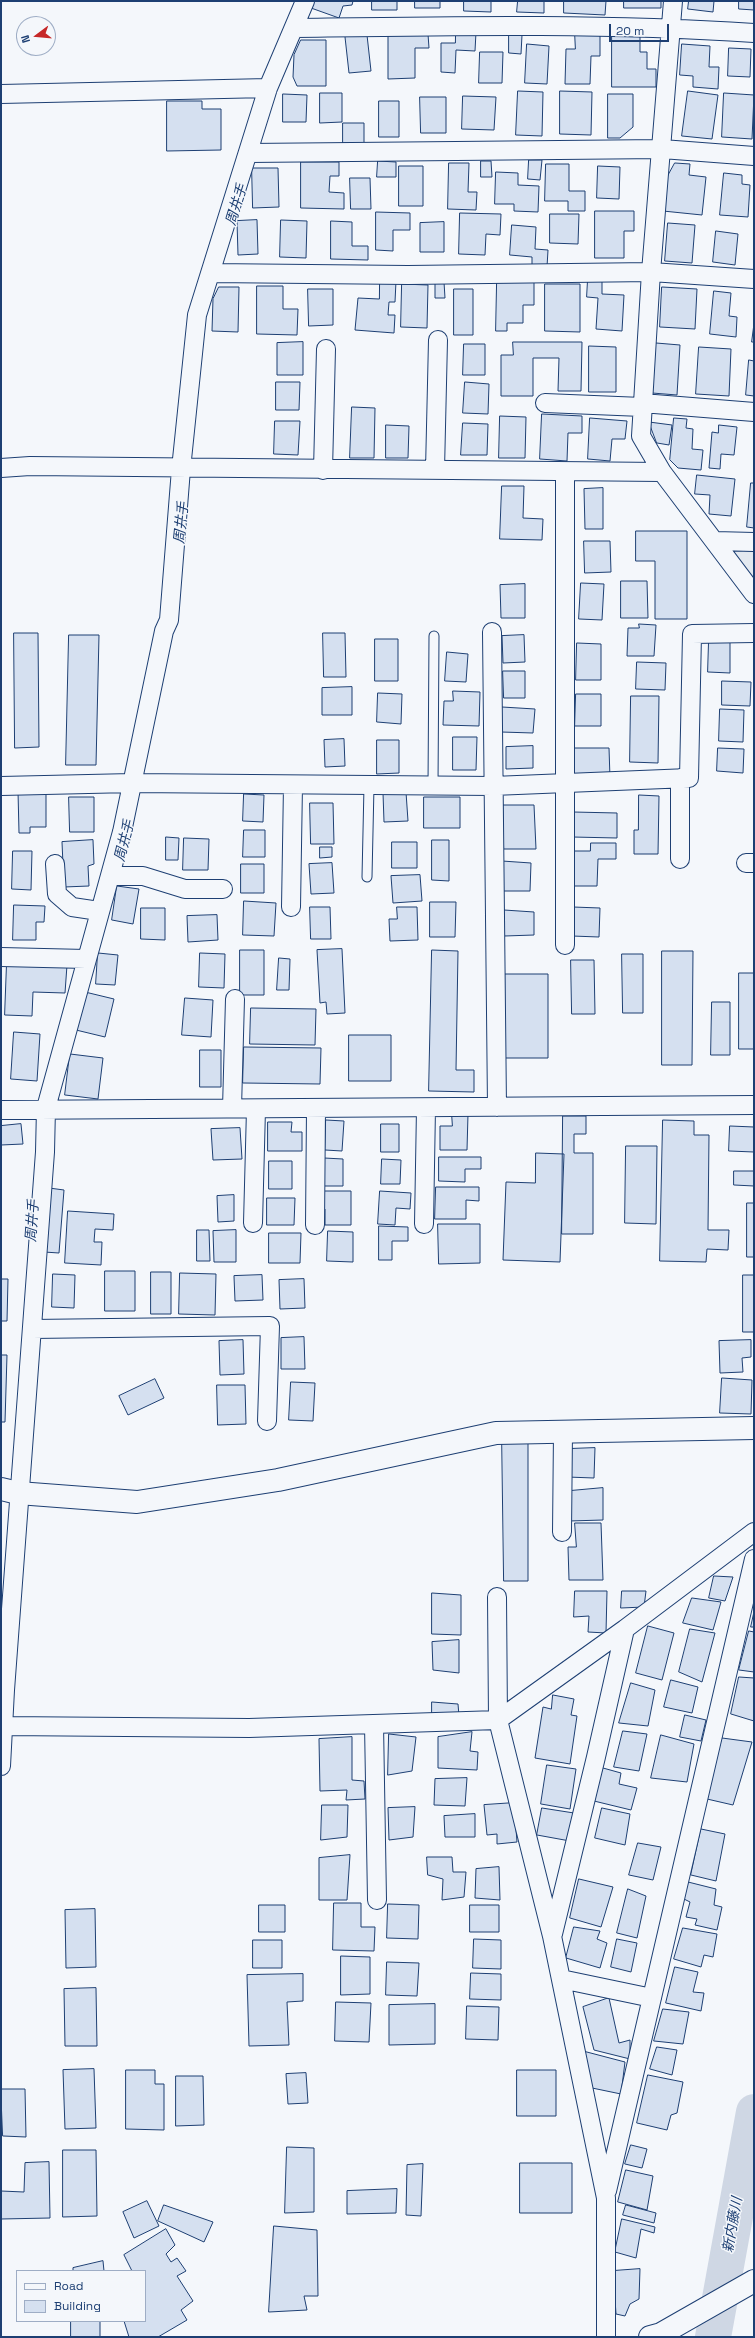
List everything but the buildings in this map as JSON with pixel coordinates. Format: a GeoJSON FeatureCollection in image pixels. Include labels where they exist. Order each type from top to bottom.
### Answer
{"type":"FeatureCollection","features":[{"type":"Feature","properties":{"kind":"street"},"geometry":{"type":"LineString","coordinates":[[1,1766],[10,1491],[32,1329],[45,1152],[46,1108],[122,832],[164,631],[169,620],[181,469],[197,316],[268,88],[295,28],[305,1]]}},
{"type":"Feature","properties":{"kind":"street"},"geometry":{"type":"LineString","coordinates":[[673,1],[651,272],[641,436],[662,472],[754,594]]}},
{"type":"Feature","properties":{"kind":"street"},"geometry":{"type":"LineString","coordinates":[[295,28],[499,25],[671,28],[754,34]]}},
{"type":"Feature","properties":{"kind":"street"},"geometry":{"type":"LineString","coordinates":[[1,94],[268,88]]}},
{"type":"Feature","properties":{"kind":"street"},"geometry":{"type":"LineString","coordinates":[[248,153],[662,149],[754,156]]}},
{"type":"Feature","properties":{"kind":"street"},"geometry":{"type":"LineString","coordinates":[[211,273],[408,274],[651,272],[754,279]]}},
{"type":"Feature","properties":{"kind":"street"},"geometry":{"type":"LineString","coordinates":[[435,470],[438,340]]}},
{"type":"Feature","properties":{"kind":"street"},"geometry":{"type":"LineString","coordinates":[[323,470],[326,349]]}},
{"type":"Feature","properties":{"kind":"street"},"geometry":{"type":"LineString","coordinates":[[545,403],[642,405],[754,412]]}},
{"type":"Feature","properties":{"kind":"street"},"geometry":{"type":"LineString","coordinates":[[1,468],[30,466],[181,469],[662,472]]}},
{"type":"Feature","properties":{"kind":"street"},"geometry":{"type":"LineString","coordinates":[[565,472],[565,945]]}},
{"type":"Feature","properties":{"kind":"street"},"geometry":{"type":"LineString","coordinates":[[715,541],[754,542]]}},
{"type":"Feature","properties":{"kind":"street"},"geometry":{"type":"LineString","coordinates":[[492,632],[497,1107]]}},
{"type":"Feature","properties":{"kind":"street"},"geometry":{"type":"LineString","coordinates":[[1,786],[132,783],[493,786],[689,778],[692,634],[754,634]]}},
{"type":"Feature","properties":{"kind":"street"},"geometry":{"type":"LineString","coordinates":[[680,778],[680,859]]}},
{"type":"Feature","properties":{"kind":"street"},"geometry":{"type":"LineString","coordinates":[[291,907],[293,785]]}},
{"type":"Feature","properties":{"kind":"street"},"geometry":{"type":"LineString","coordinates":[[55,864],[57,894],[72,907],[100,911]]}},
{"type":"Feature","properties":{"kind":"street"},"geometry":{"type":"LineString","coordinates":[[110,876],[143,876],[184,889],[224,889]]}},
{"type":"Feature","properties":{"kind":"street"},"geometry":{"type":"LineString","coordinates":[[1,957],[86,959]]}},
{"type":"Feature","properties":{"kind":"street"},"geometry":{"type":"LineString","coordinates":[[232,1108],[234,999]]}},
{"type":"Feature","properties":{"kind":"street"},"geometry":{"type":"LineString","coordinates":[[1,1110],[46,1108],[316,1109],[754,1105]]}},
{"type":"Feature","properties":{"kind":"street"},"geometry":{"type":"LineString","coordinates":[[424,1224],[426,1108]]}},
{"type":"Feature","properties":{"kind":"street"},"geometry":{"type":"LineString","coordinates":[[253,1224],[256,1109]]}},
{"type":"Feature","properties":{"kind":"street"},"geometry":{"type":"LineString","coordinates":[[315,1225],[316,1109]]}},
{"type":"Feature","properties":{"kind":"street"},"geometry":{"type":"LineString","coordinates":[[32,1329],[270,1326],[267,1421]]}},
{"type":"Feature","properties":{"kind":"street"},"geometry":{"type":"LineString","coordinates":[[10,1491],[137,1502],[278,1480],[496,1433],[754,1428]]}},
{"type":"Feature","properties":{"kind":"street"},"geometry":{"type":"LineString","coordinates":[[562,1532],[563,1432]]}},
{"type":"Feature","properties":{"kind":"street"},"geometry":{"type":"LineString","coordinates":[[3,1726],[249,1728],[498,1720],[625,1629],[754,1532]]}},
{"type":"Feature","properties":{"kind":"street"},"geometry":{"type":"LineString","coordinates":[[606,2198],[754,1559]]}},
{"type":"Feature","properties":{"kind":"street"},"geometry":{"type":"LineString","coordinates":[[497,1597],[498,1720],[552,1936],[606,2198],[606,2337]]}},
{"type":"Feature","properties":{"kind":"street"},"geometry":{"type":"LineString","coordinates":[[552,1936],[596,1757],[625,1629]]}},
{"type":"Feature","properties":{"kind":"street"},"geometry":{"type":"LineString","coordinates":[[374,1724],[377,1900]]}},
{"type":"Feature","properties":{"kind":"street"},"geometry":{"type":"LineString","coordinates":[[561,1979],[652,1998]]}},
{"type":"Feature","properties":{"kind":"street"},"geometry":{"type":"LineString","coordinates":[[656,2335],[754,2281]]}},
{"type":"Feature","properties":{"kind":"lane"},"geometry":{"type":"LineString","coordinates":[[433,786],[434,636]]}},
{"type":"Feature","properties":{"kind":"lane"},"geometry":{"type":"LineString","coordinates":[[367,877],[369,786]]}},
{"type":"Feature","properties":{"kind":"shaded area"},"geometry":{"type":"Polygon","coordinates":[[[731,550],[754,551],[754,580],[731,550]]]}},
{"type":"Feature","properties":{"kind":"waterway","name":"新内藤川"},"geometry":{"type":"LineString","coordinates":[[713,2337],[754,2112]]}},
{"type":"Feature","properties":{"kind":"water label","name":"周井手"},"geometry":{"type":"Point","coordinates":[237,205]}},
{"type":"Feature","properties":{"kind":"water label","name":"周井手"},"geometry":{"type":"Point","coordinates":[182,523]}},
{"type":"Feature","properties":{"kind":"water label","name":"周井手"},"geometry":{"type":"Point","coordinates":[125,841]}},
{"type":"Feature","properties":{"kind":"water label","name":"周井手"},"geometry":{"type":"Point","coordinates":[33,1221]}}]}
